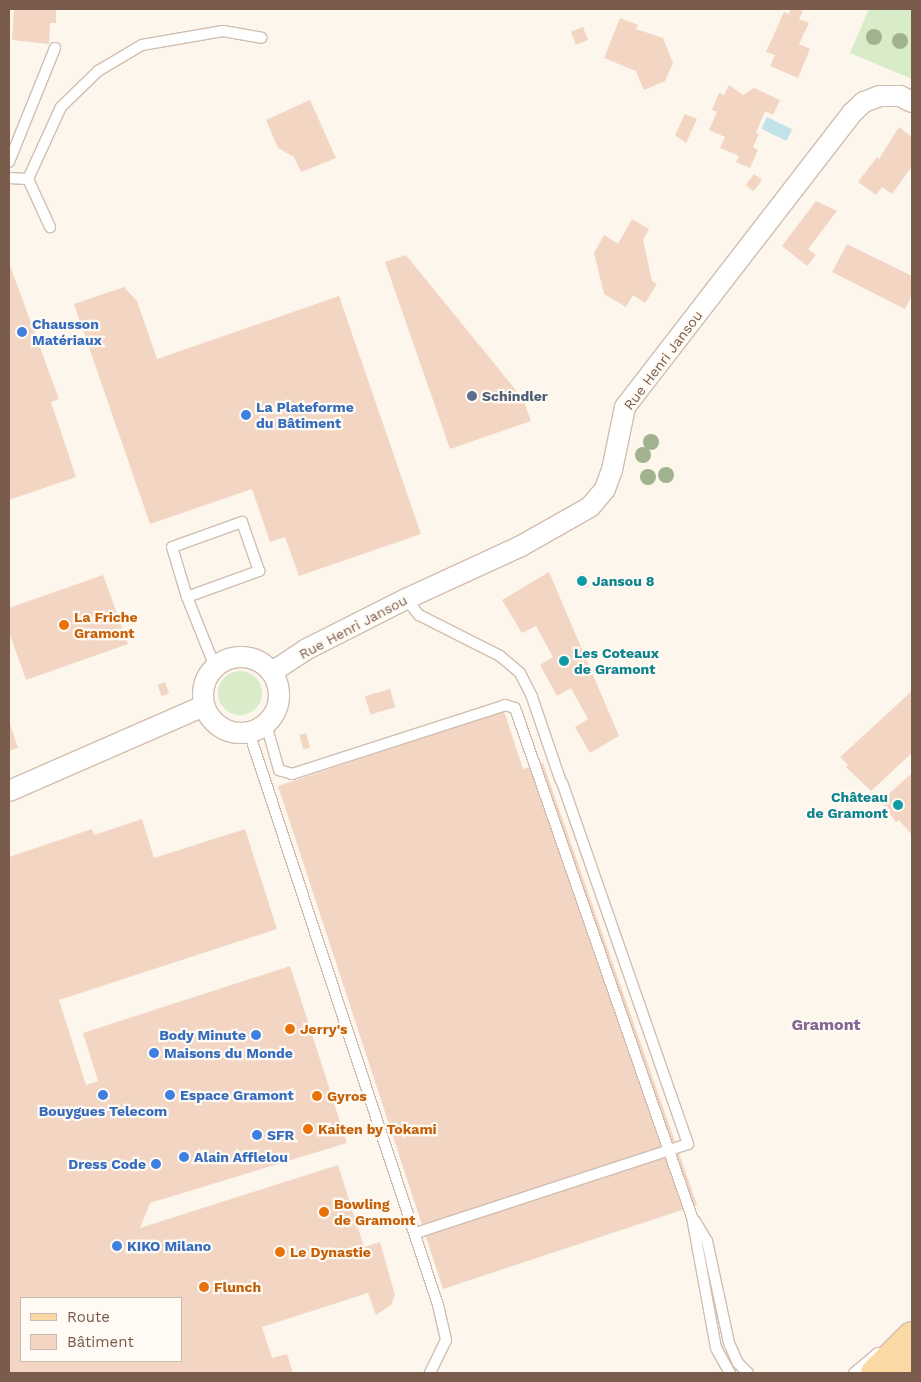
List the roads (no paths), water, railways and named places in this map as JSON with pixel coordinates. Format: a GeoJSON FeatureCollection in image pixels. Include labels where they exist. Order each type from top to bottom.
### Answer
{"type":"FeatureCollection","features":[{"type":"Feature","properties":{"kind":"main road"},"geometry":{"type":"LineString","coordinates":[[875,1373],[912,1336]]}},
{"type":"Feature","properties":{"kind":"main road"},"geometry":{"type":"LineString","coordinates":[[905,1373],[912,1366]]}},
{"type":"Feature","properties":{"kind":"street","name":"Rue Henri Jansou"},"geometry":{"type":"LineString","coordinates":[[272,672],[307,649],[406,599],[521,546],[590,507],[605,489],[612,470],[625,407],[852,113],[864,102],[880,96],[900,96],[912,102]]}},
{"type":"Feature","properties":{"kind":"street"},"geometry":{"type":"LineString","coordinates":[[238,656],[263,663],[272,672],[280,694],[276,710],[257,728],[226,730],[209,716],[204,706],[204,684],[215,667],[238,656]]}},
{"type":"Feature","properties":{"kind":"street"},"geometry":{"type":"LineString","coordinates":[[9,791],[204,706]]}},
{"type":"Feature","properties":{"kind":"lane"},"geometry":{"type":"LineString","coordinates":[[50,227],[28,179],[61,107],[98,70],[142,45],[222,32],[261,38]]}},
{"type":"Feature","properties":{"kind":"lane"},"geometry":{"type":"LineString","coordinates":[[9,162],[55,48]]}},
{"type":"Feature","properties":{"kind":"lane"},"geometry":{"type":"LineString","coordinates":[[9,178],[28,179]]}},
{"type":"Feature","properties":{"kind":"lane"},"geometry":{"type":"LineString","coordinates":[[187,597],[259,572],[242,522],[172,547],[187,597],[215,667]]}},
{"type":"Feature","properties":{"kind":"lane"},"geometry":{"type":"LineString","coordinates":[[406,599],[419,615],[500,656],[520,673],[532,697],[688,1144],[416,1233]]}},
{"type":"Feature","properties":{"kind":"lane"},"geometry":{"type":"LineString","coordinates":[[257,728],[279,770],[292,774],[505,706],[515,708],[692,1218],[716,1348],[730,1373]]}},
{"type":"Feature","properties":{"kind":"lane"},"geometry":{"type":"LineString","coordinates":[[257,728],[416,1233],[446,1340],[430,1373]]}},
{"type":"Feature","properties":{"kind":"lane"},"geometry":{"type":"LineString","coordinates":[[692,1218],[707,1240],[728,1343],[738,1363],[748,1373]]}},
{"type":"Feature","properties":{"kind":"lane"},"geometry":{"type":"LineString","coordinates":[[854,1373],[912,1327]]}},
{"type":"Feature","properties":{"kind":"water"},"geometry":{"type":"Polygon","coordinates":[[[767,117],[792,129],[786,141],[761,129],[767,117]]]}},
{"type":"Feature","properties":{"kind":"place","name":"Chausson Matériaux"},"geometry":{"type":"Point","coordinates":[22,332]}},
{"type":"Feature","properties":{"kind":"place","name":"Schindler"},"geometry":{"type":"Point","coordinates":[472,396]}},
{"type":"Feature","properties":{"kind":"place","name":"La Plateforme du Bâtiment"},"geometry":{"type":"Point","coordinates":[246,415]}},
{"type":"Feature","properties":{"kind":"place","name":"Jansou 8"},"geometry":{"type":"Point","coordinates":[582,581]}},
{"type":"Feature","properties":{"kind":"place","name":"La Friche Gramont"},"geometry":{"type":"Point","coordinates":[64,625]}},
{"type":"Feature","properties":{"kind":"place","name":"Les Coteaux de Gramont"},"geometry":{"type":"Point","coordinates":[564,661]}},
{"type":"Feature","properties":{"kind":"place","name":"Château de Gramont"},"geometry":{"type":"Point","coordinates":[898,805]}},
{"type":"Feature","properties":{"kind":"place","name":"Jerry's"},"geometry":{"type":"Point","coordinates":[290,1029]}},
{"type":"Feature","properties":{"kind":"place","name":"Body Minute"},"geometry":{"type":"Point","coordinates":[256,1035]}},
{"type":"Feature","properties":{"kind":"place","name":"Maisons du Monde"},"geometry":{"type":"Point","coordinates":[154,1053]}},
{"type":"Feature","properties":{"kind":"place","name":"Bouygues Telecom"},"geometry":{"type":"Point","coordinates":[103,1095]}},
{"type":"Feature","properties":{"kind":"place","name":"Espace Gramont"},"geometry":{"type":"Point","coordinates":[170,1095]}},
{"type":"Feature","properties":{"kind":"place","name":"Gyros"},"geometry":{"type":"Point","coordinates":[317,1096]}},
{"type":"Feature","properties":{"kind":"place","name":"Kaiten by Tokami"},"geometry":{"type":"Point","coordinates":[308,1129]}},
{"type":"Feature","properties":{"kind":"place","name":"SFR"},"geometry":{"type":"Point","coordinates":[257,1135]}},
{"type":"Feature","properties":{"kind":"place","name":"Alain Afflelou"},"geometry":{"type":"Point","coordinates":[184,1157]}},
{"type":"Feature","properties":{"kind":"place","name":"Dress Code"},"geometry":{"type":"Point","coordinates":[156,1164]}},
{"type":"Feature","properties":{"kind":"place","name":"Bowling de Gramont"},"geometry":{"type":"Point","coordinates":[324,1212]}},
{"type":"Feature","properties":{"kind":"place","name":"KIKO Milano"},"geometry":{"type":"Point","coordinates":[117,1246]}},
{"type":"Feature","properties":{"kind":"place","name":"Le Dynastie"},"geometry":{"type":"Point","coordinates":[280,1252]}},
{"type":"Feature","properties":{"kind":"place","name":"Flunch"},"geometry":{"type":"Point","coordinates":[204,1287]}},
{"type":"Feature","properties":{"kind":"district","name":"Gramont"},"geometry":{"type":"Point","coordinates":[826,1025]}}]}
